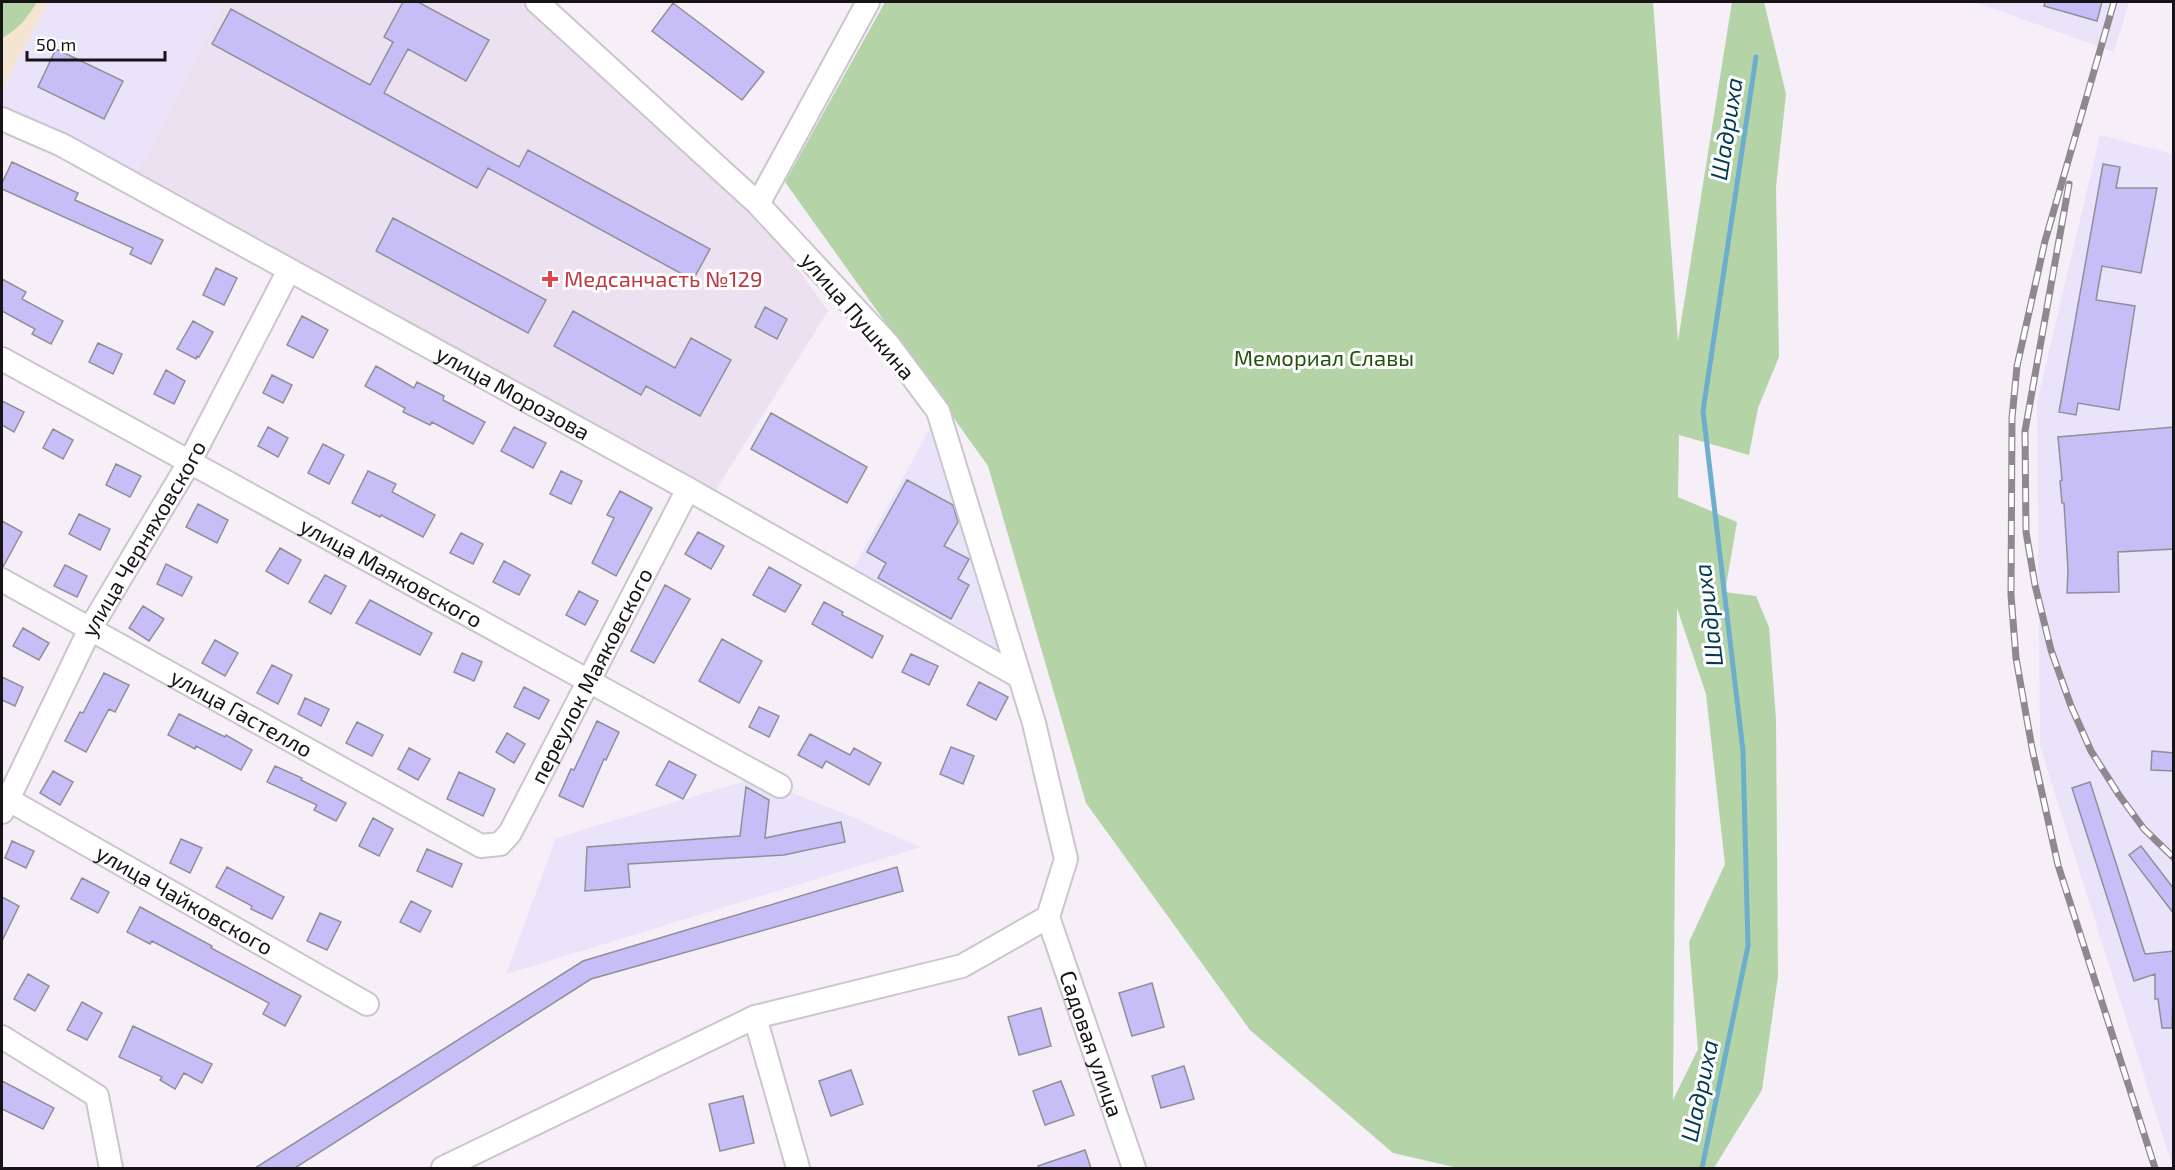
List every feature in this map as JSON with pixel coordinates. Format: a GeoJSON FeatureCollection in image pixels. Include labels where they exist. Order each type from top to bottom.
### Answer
{"type":"FeatureCollection","features":[{"type":"Feature","properties":{"kind":"street","name":"улица Пушкина"},"geometry":{"type":"LineString","coordinates":[[537,2],[758,204],[888,344],[938,411],[1034,723],[1066,859],[1048,917]]}},
{"type":"Feature","properties":{"kind":"street"},"geometry":{"type":"LineString","coordinates":[[758,204],[868,2]]}},
{"type":"Feature","properties":{"kind":"street","name":"улица Морозова"},"geometry":{"type":"LineString","coordinates":[[2,119],[62,145],[688,489],[1020,677]]}},
{"type":"Feature","properties":{"kind":"street","name":"улица Черняховского"},"geometry":{"type":"LineString","coordinates":[[4,803],[90,629],[189,463],[289,270]]}},
{"type":"Feature","properties":{"kind":"street","name":"улица Маяковского"},"geometry":{"type":"LineString","coordinates":[[2,359],[780,786]]}},
{"type":"Feature","properties":{"kind":"street","name":"переулок Маяковского"},"geometry":{"type":"LineString","coordinates":[[481,846],[500,844],[510,833],[688,489]]}},
{"type":"Feature","properties":{"kind":"street","name":"улица Гастелло"},"geometry":{"type":"LineString","coordinates":[[2,580],[481,846]]}},
{"type":"Feature","properties":{"kind":"street","name":"улица Чайковского"},"geometry":{"type":"LineString","coordinates":[[4,803],[367,1004]]}},
{"type":"Feature","properties":{"kind":"street"},"geometry":{"type":"LineString","coordinates":[[457,1166],[755,1017],[962,966],[1048,917]]}},
{"type":"Feature","properties":{"kind":"street","name":"Садовая улица"},"geometry":{"type":"LineString","coordinates":[[1048,917],[1134,1168]]}},
{"type":"Feature","properties":{"kind":"street"},"geometry":{"type":"LineString","coordinates":[[755,1017],[798,1168]]}},
{"type":"Feature","properties":{"kind":"street"},"geometry":{"type":"LineString","coordinates":[[2,1037],[97,1096],[111,1168]]}},
{"type":"Feature","properties":{"kind":"shaded area"},"geometry":{"type":"Polygon","coordinates":[[[2,2],[48,2],[2,90],[2,2]]]}},
{"type":"Feature","properties":{"kind":"shaded area"},"geometry":{"type":"Polygon","coordinates":[[[48,2],[224,2],[127,192],[2,126],[2,90],[48,2]]]}},
{"type":"Feature","properties":{"kind":"shaded area","name":"Медсанчасть №129"},"geometry":{"type":"Polygon","coordinates":[[[224,2],[528,2],[688,152],[782,246],[828,311],[712,496],[127,192],[224,2]]]}},
{"type":"Feature","properties":{"kind":"shaded area"},"geometry":{"type":"Polygon","coordinates":[[[1975,2],[2129,2],[2114,52],[1975,2]]]}},
{"type":"Feature","properties":{"kind":"shaded area"},"geometry":{"type":"Polygon","coordinates":[[[2100,135],[2173,154],[2173,1168],[2040,746],[2037,402],[2100,135]]]}},
{"type":"Feature","properties":{"kind":"shaded area"},"geometry":{"type":"Polygon","coordinates":[[[934,421],[990,592],[999,656],[852,571],[934,421]]]}},
{"type":"Feature","properties":{"kind":"shaded area"},"geometry":{"type":"Polygon","coordinates":[[[755,778],[921,847],[506,974],[556,838],[755,778]]]}},
{"type":"Feature","properties":{"kind":"green space"},"geometry":{"type":"Polygon","coordinates":[[[2,2],[37,2],[22,23],[2,38],[2,2]]]}},
{"type":"Feature","properties":{"kind":"green space","name":"Мемориал Славы"},"geometry":{"type":"Polygon","coordinates":[[[885,2],[1653,2],[1678,341],[1732,2],[1764,2],[1786,94],[1776,187],[1779,357],[1758,408],[1749,455],[1679,435],[1678,497],[1737,522],[1725,592],[1756,596],[1769,627],[1776,719],[1778,976],[1762,1090],[1714,1168],[1458,1168],[1393,1153],[1250,1030],[1086,803],[988,466],[785,182],[885,2]],[[1677,608],[1673,1100],[1698,1049],[1689,942],[1725,864],[1706,694],[1677,608]]]}},
{"type":"Feature","properties":{"kind":"building"},"geometry":{"type":"Polygon","coordinates":[[[403,2],[418,2],[489,40],[466,81],[408,49],[384,93],[519,167],[528,150],[710,249],[693,280],[488,168],[477,188],[212,44],[231,9],[370,85],[393,42],[384,37],[403,2]]]}},
{"type":"Feature","properties":{"kind":"building"},"geometry":{"type":"Polygon","coordinates":[[[2045,2],[2102,2],[2097,21],[2044,6],[2045,2]]]}},
{"type":"Feature","properties":{"kind":"building"},"geometry":{"type":"Polygon","coordinates":[[[673,3],[764,72],[742,100],[652,31],[673,3]]]}},
{"type":"Feature","properties":{"kind":"building"},"geometry":{"type":"Polygon","coordinates":[[[56,49],[123,81],[104,119],[38,87],[56,49]]]}},
{"type":"Feature","properties":{"kind":"building"},"geometry":{"type":"Polygon","coordinates":[[[12,162],[78,193],[75,200],[163,240],[151,264],[130,254],[133,248],[2,189],[2,183],[12,162]]]}},
{"type":"Feature","properties":{"kind":"building"},"geometry":{"type":"Polygon","coordinates":[[[2103,164],[2120,167],[2116,188],[2157,188],[2141,273],[2102,266],[2096,300],[2135,306],[2119,410],[2078,403],[2076,415],[2059,412],[2103,164]]]}},
{"type":"Feature","properties":{"kind":"building"},"geometry":{"type":"Polygon","coordinates":[[[393,218],[546,300],[528,333],[376,251],[393,218]]]}},
{"type":"Feature","properties":{"kind":"building"},"geometry":{"type":"Polygon","coordinates":[[[216,268],[237,278],[224,305],[203,295],[216,268]]]}},
{"type":"Feature","properties":{"kind":"building"},"geometry":{"type":"Polygon","coordinates":[[[2,279],[26,292],[22,299],[63,321],[51,344],[32,334],[35,329],[2,311],[2,279]]]}},
{"type":"Feature","properties":{"kind":"building"},"geometry":{"type":"Polygon","coordinates":[[[765,307],[787,319],[777,339],[755,327],[765,307]]]}},
{"type":"Feature","properties":{"kind":"building"},"geometry":{"type":"Polygon","coordinates":[[[573,311],[675,368],[691,338],[731,360],[700,416],[646,386],[641,395],[554,346],[573,311]]]}},
{"type":"Feature","properties":{"kind":"building"},"geometry":{"type":"Polygon","coordinates":[[[302,316],[328,330],[313,358],[287,345],[302,316]]]}},
{"type":"Feature","properties":{"kind":"building"},"geometry":{"type":"Polygon","coordinates":[[[193,321],[213,332],[196,359],[177,349],[193,321]]]}},
{"type":"Feature","properties":{"kind":"building"},"geometry":{"type":"Polygon","coordinates":[[[98,343],[122,354],[113,374],[89,362],[98,343]]]}},
{"type":"Feature","properties":{"kind":"building"},"geometry":{"type":"Polygon","coordinates":[[[376,366],[414,388],[417,382],[444,396],[443,400],[485,422],[473,444],[432,422],[430,425],[403,412],[405,408],[365,386],[376,366]]]}},
{"type":"Feature","properties":{"kind":"building"},"geometry":{"type":"Polygon","coordinates":[[[166,370],[185,381],[174,404],[154,394],[166,370]]]}},
{"type":"Feature","properties":{"kind":"building"},"geometry":{"type":"Polygon","coordinates":[[[272,375],[292,385],[283,403],[263,393],[272,375]]]}},
{"type":"Feature","properties":{"kind":"building"},"geometry":{"type":"Polygon","coordinates":[[[2,401],[24,412],[14,432],[2,425],[2,401]]]}},
{"type":"Feature","properties":{"kind":"building"},"geometry":{"type":"Polygon","coordinates":[[[771,413],[867,467],[847,503],[751,449],[771,413]]]}},
{"type":"Feature","properties":{"kind":"building"},"geometry":{"type":"Polygon","coordinates":[[[268,427],[288,438],[278,457],[258,446],[268,427]]]}},
{"type":"Feature","properties":{"kind":"building"},"geometry":{"type":"Polygon","coordinates":[[[514,427],[546,443],[533,468],[501,451],[514,427]]]}},
{"type":"Feature","properties":{"kind":"building"},"geometry":{"type":"Polygon","coordinates":[[[2174,427],[2174,549],[2118,552],[2119,592],[2067,593],[2068,570],[2058,437],[2174,427]]]}},
{"type":"Feature","properties":{"kind":"building"},"geometry":{"type":"Polygon","coordinates":[[[53,429],[73,440],[63,459],[43,448],[53,429]]]}},
{"type":"Feature","properties":{"kind":"building"},"geometry":{"type":"Polygon","coordinates":[[[323,444],[344,455],[329,484],[308,473],[323,444]]]}},
{"type":"Feature","properties":{"kind":"building"},"geometry":{"type":"Polygon","coordinates":[[[116,464],[141,476],[130,497],[106,485],[116,464]]]}},
{"type":"Feature","properties":{"kind":"building"},"geometry":{"type":"Polygon","coordinates":[[[368,471],[396,484],[392,492],[435,515],[423,537],[352,503],[368,471]]]}},
{"type":"Feature","properties":{"kind":"building"},"geometry":{"type":"Polygon","coordinates":[[[561,471],[582,481],[571,504],[550,494],[561,471]]]}},
{"type":"Feature","properties":{"kind":"building"},"geometry":{"type":"Polygon","coordinates":[[[907,480],[953,505],[958,522],[944,546],[969,559],[958,579],[969,585],[951,619],[878,578],[886,563],[867,552],[907,480]]]}},
{"type":"Feature","properties":{"kind":"building"},"geometry":{"type":"Polygon","coordinates":[[[620,491],[652,508],[616,576],[592,563],[614,518],[607,515],[620,491]]]}},
{"type":"Feature","properties":{"kind":"building"},"geometry":{"type":"Polygon","coordinates":[[[198,504],[228,520],[217,543],[186,527],[198,504]]]}},
{"type":"Feature","properties":{"kind":"building"},"geometry":{"type":"Polygon","coordinates":[[[79,514],[110,529],[100,550],[69,534],[79,514]]]}},
{"type":"Feature","properties":{"kind":"building"},"geometry":{"type":"Polygon","coordinates":[[[2,521],[22,532],[3,567],[2,567],[2,521]]]}},
{"type":"Feature","properties":{"kind":"building"},"geometry":{"type":"Polygon","coordinates":[[[698,532],[724,546],[711,569],[685,554],[698,532]]]}},
{"type":"Feature","properties":{"kind":"building"},"geometry":{"type":"Polygon","coordinates":[[[461,533],[483,544],[473,564],[450,553],[461,533]]]}},
{"type":"Feature","properties":{"kind":"building"},"geometry":{"type":"Polygon","coordinates":[[[280,548],[301,560],[288,584],[266,571],[280,548]]]}},
{"type":"Feature","properties":{"kind":"building"},"geometry":{"type":"Polygon","coordinates":[[[504,561],[530,575],[519,595],[493,582],[504,561]]]}},
{"type":"Feature","properties":{"kind":"building"},"geometry":{"type":"Polygon","coordinates":[[[166,564],[192,577],[182,596],[157,584],[166,564]]]}},
{"type":"Feature","properties":{"kind":"building"},"geometry":{"type":"Polygon","coordinates":[[[65,565],[87,576],[77,597],[54,586],[65,565]]]}},
{"type":"Feature","properties":{"kind":"building"},"geometry":{"type":"Polygon","coordinates":[[[769,567],[801,585],[785,612],[753,595],[769,567]]]}},
{"type":"Feature","properties":{"kind":"building"},"geometry":{"type":"Polygon","coordinates":[[[325,575],[346,586],[331,614],[309,602],[325,575]]]}},
{"type":"Feature","properties":{"kind":"building"},"geometry":{"type":"Polygon","coordinates":[[[665,585],[690,599],[654,663],[631,651],[665,585]]]}},
{"type":"Feature","properties":{"kind":"building"},"geometry":{"type":"Polygon","coordinates":[[[579,591],[598,601],[585,625],[566,615],[579,591]]]}},
{"type":"Feature","properties":{"kind":"building"},"geometry":{"type":"Polygon","coordinates":[[[370,600],[432,633],[420,655],[356,623],[370,600]]]}},
{"type":"Feature","properties":{"kind":"building"},"geometry":{"type":"Polygon","coordinates":[[[824,602],[843,612],[842,615],[883,636],[872,658],[812,624],[824,602]]]}},
{"type":"Feature","properties":{"kind":"building"},"geometry":{"type":"Polygon","coordinates":[[[143,606],[164,619],[149,641],[129,628],[143,606]]]}},
{"type":"Feature","properties":{"kind":"building"},"geometry":{"type":"Polygon","coordinates":[[[23,628],[49,643],[39,660],[13,646],[23,628]]]}},
{"type":"Feature","properties":{"kind":"building"},"geometry":{"type":"Polygon","coordinates":[[[722,639],[762,661],[739,703],[699,681],[722,639]]]}},
{"type":"Feature","properties":{"kind":"building"},"geometry":{"type":"Polygon","coordinates":[[[215,640],[238,653],[225,676],[202,663],[215,640]]]}},
{"type":"Feature","properties":{"kind":"building"},"geometry":{"type":"Polygon","coordinates":[[[462,653],[482,662],[474,681],[454,672],[462,653]]]}},
{"type":"Feature","properties":{"kind":"building"},"geometry":{"type":"Polygon","coordinates":[[[911,654],[938,666],[929,685],[902,672],[911,654]]]}},
{"type":"Feature","properties":{"kind":"building"},"geometry":{"type":"Polygon","coordinates":[[[272,665],[292,675],[278,704],[257,693],[272,665]]]}},
{"type":"Feature","properties":{"kind":"building"},"geometry":{"type":"Polygon","coordinates":[[[104,673],[129,685],[115,712],[109,709],[86,752],[65,741],[104,673]]]}},
{"type":"Feature","properties":{"kind":"building"},"geometry":{"type":"Polygon","coordinates":[[[2,677],[23,687],[15,706],[2,700],[2,677]]]}},
{"type":"Feature","properties":{"kind":"building"},"geometry":{"type":"Polygon","coordinates":[[[979,682],[1008,697],[996,720],[967,705],[979,682]]]}},
{"type":"Feature","properties":{"kind":"building"},"geometry":{"type":"Polygon","coordinates":[[[524,687],[549,700],[539,719],[514,707],[524,687]]]}},
{"type":"Feature","properties":{"kind":"building"},"geometry":{"type":"Polygon","coordinates":[[[305,698],[329,709],[321,726],[298,714],[305,698]]]}},
{"type":"Feature","properties":{"kind":"building"},"geometry":{"type":"Polygon","coordinates":[[[759,707],[779,716],[769,737],[749,727],[759,707]]]}},
{"type":"Feature","properties":{"kind":"building"},"geometry":{"type":"Polygon","coordinates":[[[179,714],[225,737],[226,735],[252,750],[241,770],[196,746],[195,749],[168,735],[179,714]]]}},
{"type":"Feature","properties":{"kind":"building"},"geometry":{"type":"Polygon","coordinates":[[[597,721],[619,732],[606,760],[604,759],[583,807],[559,796],[597,721]]]}},
{"type":"Feature","properties":{"kind":"building"},"geometry":{"type":"Polygon","coordinates":[[[357,722],[383,735],[372,756],[346,743],[357,722]]]}},
{"type":"Feature","properties":{"kind":"building"},"geometry":{"type":"Polygon","coordinates":[[[507,733],[525,744],[514,763],[496,752],[507,733]]]}},
{"type":"Feature","properties":{"kind":"building"},"geometry":{"type":"Polygon","coordinates":[[[810,734],[850,755],[854,748],[881,763],[869,785],[826,761],[822,768],[798,755],[810,734]]]}},
{"type":"Feature","properties":{"kind":"building"},"geometry":{"type":"Polygon","coordinates":[[[951,747],[974,756],[963,784],[940,774],[951,747]]]}},
{"type":"Feature","properties":{"kind":"building"},"geometry":{"type":"Polygon","coordinates":[[[409,748],[430,759],[418,780],[398,769],[409,748]]]}},
{"type":"Feature","properties":{"kind":"building"},"geometry":{"type":"Polygon","coordinates":[[[2152,751],[2174,753],[2174,771],[2151,770],[2152,751]]]}},
{"type":"Feature","properties":{"kind":"building"},"geometry":{"type":"Polygon","coordinates":[[[669,761],[696,775],[683,799],[656,785],[669,761]]]}},
{"type":"Feature","properties":{"kind":"building"},"geometry":{"type":"Polygon","coordinates":[[[275,766],[302,778],[301,780],[346,803],[336,821],[314,810],[317,805],[267,782],[275,766]]]}},
{"type":"Feature","properties":{"kind":"building"},"geometry":{"type":"Polygon","coordinates":[[[53,771],[73,782],[60,805],[40,793],[53,771]]]}},
{"type":"Feature","properties":{"kind":"building"},"geometry":{"type":"Polygon","coordinates":[[[459,772],[495,789],[483,816],[447,799],[459,772]]]}},
{"type":"Feature","properties":{"kind":"building"},"geometry":{"type":"Polygon","coordinates":[[[2090,782],[2145,954],[2174,951],[2172,1028],[2162,1028],[2158,999],[2155,999],[2155,974],[2134,981],[2072,788],[2090,782]]]}},
{"type":"Feature","properties":{"kind":"building"},"geometry":{"type":"Polygon","coordinates":[[[746,787],[769,800],[765,838],[841,822],[845,842],[784,855],[628,864],[630,887],[585,891],[587,847],[740,836],[746,787]]]}},
{"type":"Feature","properties":{"kind":"building"},"geometry":{"type":"Polygon","coordinates":[[[373,818],[393,829],[379,856],[359,846],[373,818]]]}},
{"type":"Feature","properties":{"kind":"building"},"geometry":{"type":"Polygon","coordinates":[[[181,839],[202,848],[190,873],[170,863],[181,839]]]}},
{"type":"Feature","properties":{"kind":"building"},"geometry":{"type":"Polygon","coordinates":[[[12,841],[34,851],[26,868],[5,858],[12,841]]]}},
{"type":"Feature","properties":{"kind":"building"},"geometry":{"type":"Polygon","coordinates":[[[2141,846],[2174,889],[2174,914],[2129,855],[2141,846]]]}},
{"type":"Feature","properties":{"kind":"building"},"geometry":{"type":"Polygon","coordinates":[[[427,849],[462,864],[452,887],[417,871],[427,849]]]}},
{"type":"Feature","properties":{"kind":"building"},"geometry":{"type":"Polygon","coordinates":[[[227,867],[284,897],[272,919],[216,887],[227,867]]]}},
{"type":"Feature","properties":{"kind":"building"},"geometry":{"type":"Polygon","coordinates":[[[897,867],[903,891],[591,979],[295,1168],[255,1168],[583,961],[897,867]]]}},
{"type":"Feature","properties":{"kind":"building"},"geometry":{"type":"Polygon","coordinates":[[[82,878],[109,892],[98,913],[71,899],[82,878]]]}},
{"type":"Feature","properties":{"kind":"building"},"geometry":{"type":"Polygon","coordinates":[[[2,897],[19,906],[2,941],[2,897]]]}},
{"type":"Feature","properties":{"kind":"building"},"geometry":{"type":"Polygon","coordinates":[[[411,901],[431,911],[420,932],[400,922],[411,901]]]}},
{"type":"Feature","properties":{"kind":"building"},"geometry":{"type":"Polygon","coordinates":[[[140,907],[301,996],[285,1026],[263,1014],[269,1003],[152,941],[150,944],[127,932],[140,907]]]}},
{"type":"Feature","properties":{"kind":"building"},"geometry":{"type":"Polygon","coordinates":[[[320,913],[341,922],[327,950],[307,941],[320,913]]]}},
{"type":"Feature","properties":{"kind":"building"},"geometry":{"type":"Polygon","coordinates":[[[28,974],[49,986],[35,1011],[14,999],[28,974]]]}},
{"type":"Feature","properties":{"kind":"building"},"geometry":{"type":"Polygon","coordinates":[[[1152,983],[1164,1027],[1132,1036],[1119,993],[1152,983]]]}},
{"type":"Feature","properties":{"kind":"building"},"geometry":{"type":"Polygon","coordinates":[[[82,1002],[102,1013],[87,1040],[67,1030],[82,1002]]]}},
{"type":"Feature","properties":{"kind":"building"},"geometry":{"type":"Polygon","coordinates":[[[1041,1008],[1051,1046],[1019,1055],[1008,1017],[1041,1008]]]}},
{"type":"Feature","properties":{"kind":"building"},"geometry":{"type":"Polygon","coordinates":[[[133,1026],[212,1064],[202,1083],[184,1073],[175,1089],[160,1080],[162,1077],[119,1057],[133,1026]]]}},
{"type":"Feature","properties":{"kind":"building"},"geometry":{"type":"Polygon","coordinates":[[[1184,1066],[1194,1099],[1161,1108],[1152,1076],[1184,1066]]]}},
{"type":"Feature","properties":{"kind":"building"},"geometry":{"type":"Polygon","coordinates":[[[851,1070],[863,1104],[831,1116],[819,1081],[851,1070]]]}},
{"type":"Feature","properties":{"kind":"building"},"geometry":{"type":"Polygon","coordinates":[[[2,1081],[54,1108],[43,1129],[2,1109],[2,1081]]]}},
{"type":"Feature","properties":{"kind":"building"},"geometry":{"type":"Polygon","coordinates":[[[1061,1081],[1074,1115],[1045,1125],[1033,1091],[1061,1081]]]}},
{"type":"Feature","properties":{"kind":"building"},"geometry":{"type":"Polygon","coordinates":[[[743,1096],[754,1143],[720,1151],[709,1104],[743,1096]]]}},
{"type":"Feature","properties":{"kind":"building"},"geometry":{"type":"Polygon","coordinates":[[[1085,1150],[1091,1168],[1039,1168],[1038,1166],[1085,1150]]]}},
{"type":"Feature","properties":{"kind":"waterway","name":"Шадриха"},"geometry":{"type":"LineString","coordinates":[[1702,1168],[1748,946],[1743,751],[1703,411],[1756,57]]}},
{"type":"Feature","properties":{"kind":"railway"},"geometry":{"type":"LineString","coordinates":[[2114,2],[2045,241],[2017,366],[2012,418],[2011,595],[2016,658],[2032,748],[2058,865],[2155,1168]]}},
{"type":"Feature","properties":{"kind":"railway"},"geometry":{"type":"LineString","coordinates":[[2069,184],[2025,431],[2026,532],[2035,585],[2051,650],[2071,706],[2091,751],[2144,829],[2174,858]]}},
{"type":"Feature","properties":{"kind":"place","name":"Медсанчасть №129"},"geometry":{"type":"Point","coordinates":[550,279]}}]}
